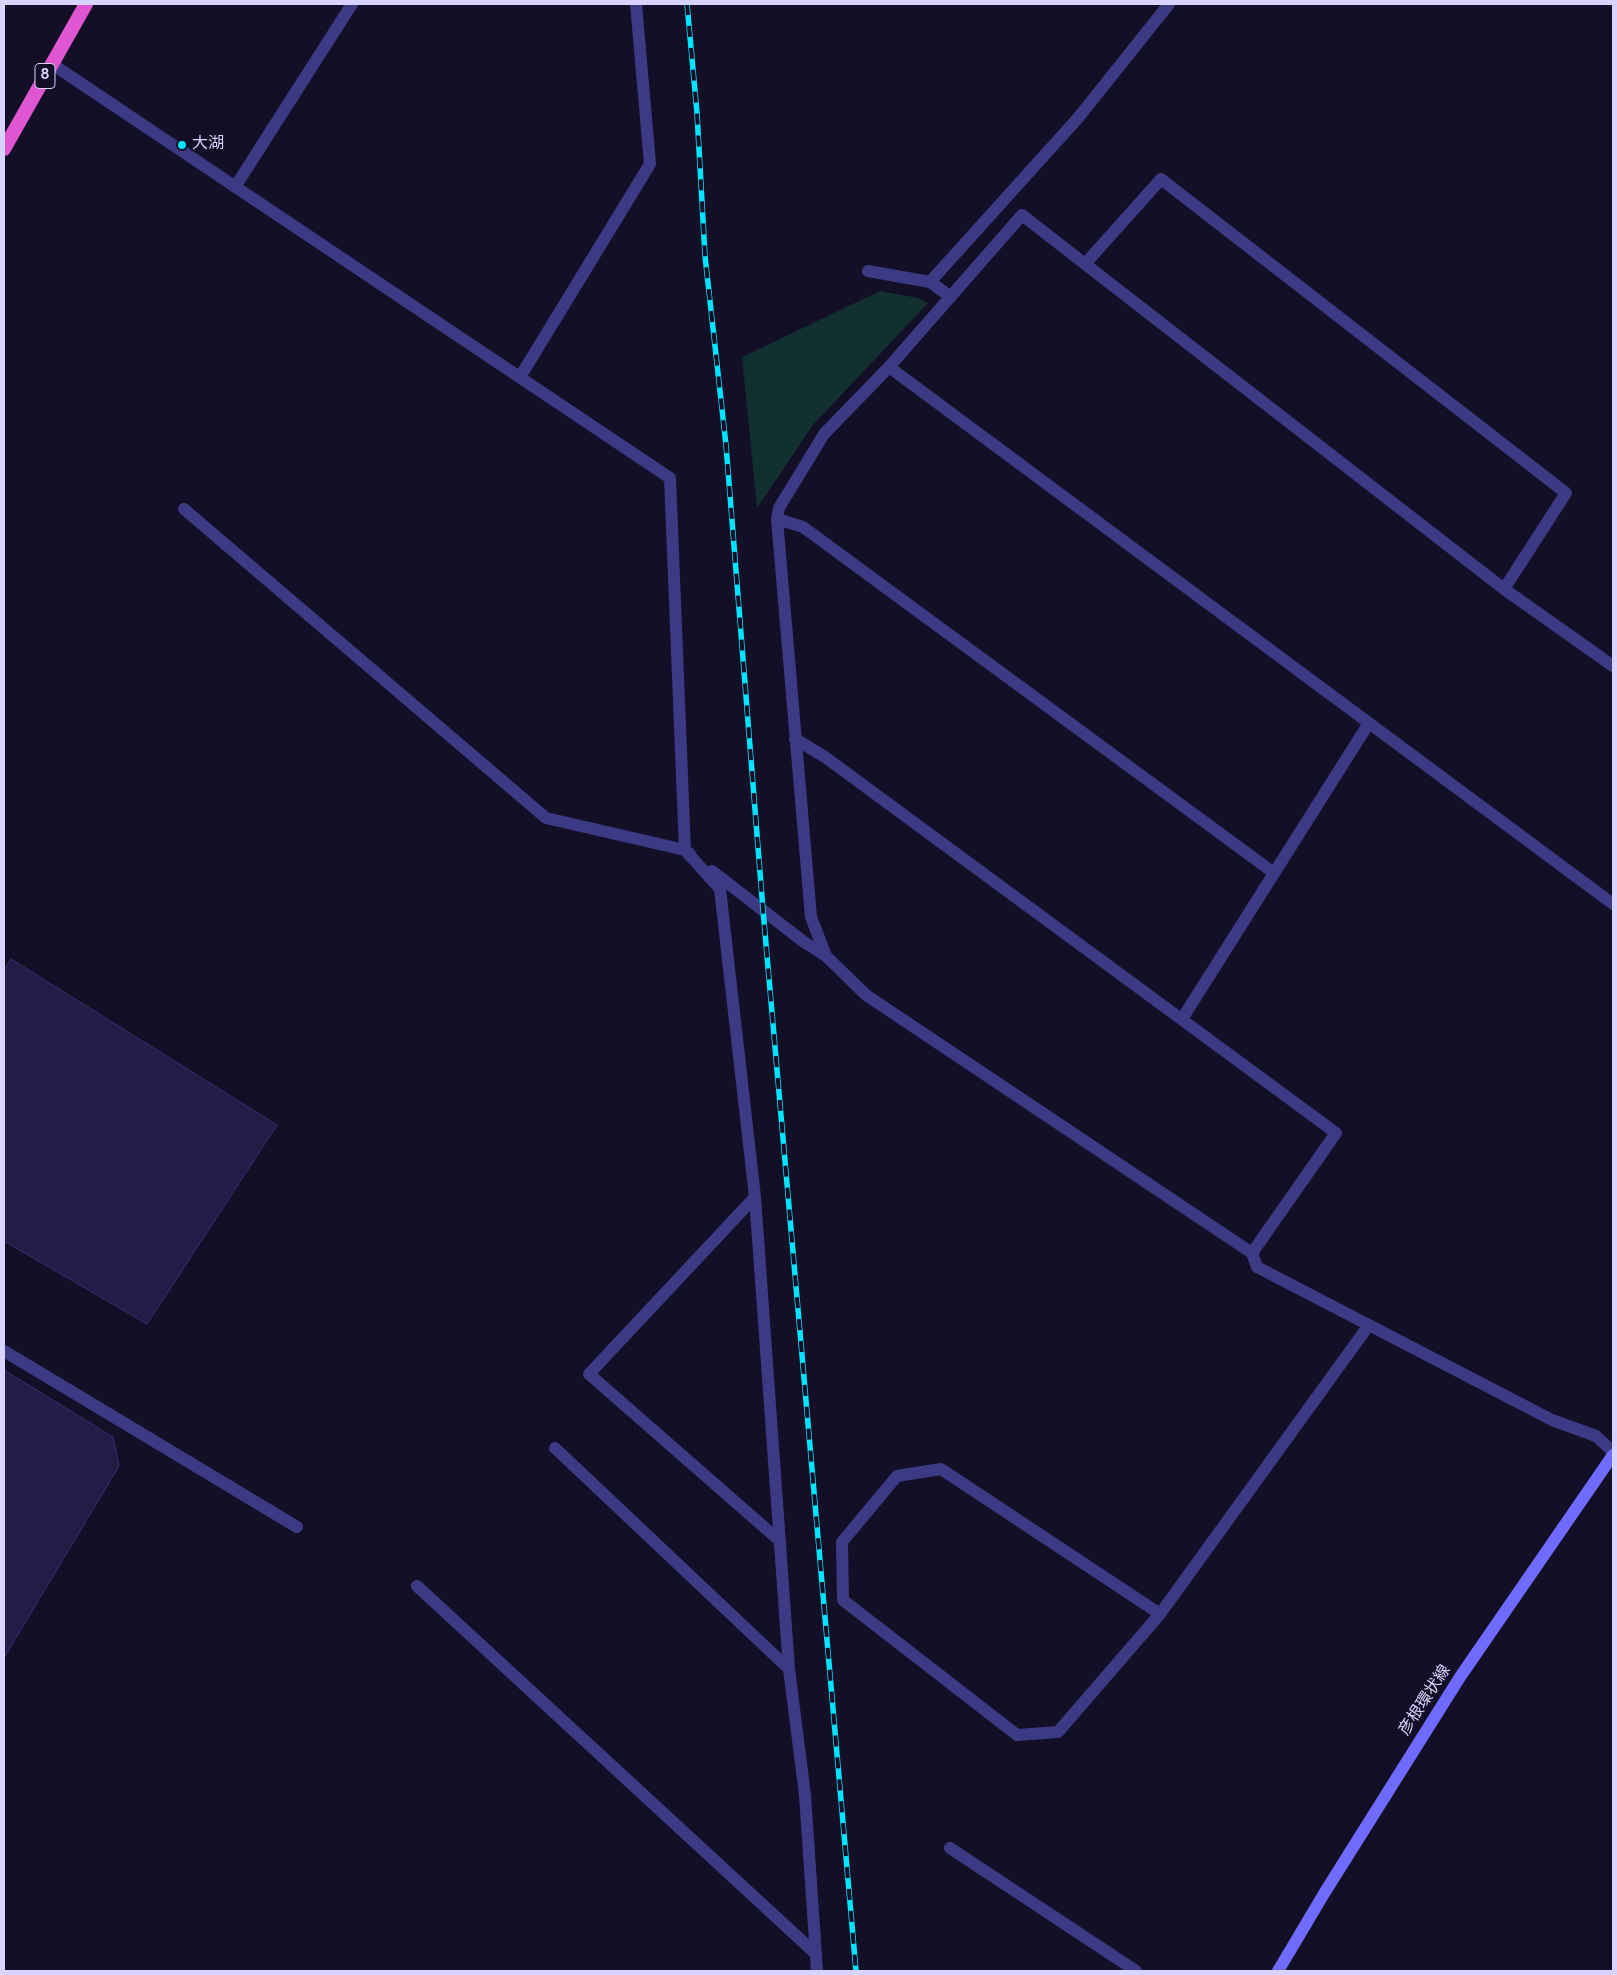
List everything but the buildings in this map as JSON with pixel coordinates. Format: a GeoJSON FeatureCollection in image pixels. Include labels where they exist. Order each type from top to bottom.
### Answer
{"type":"FeatureCollection","features":[{"type":"Feature","properties":{"kind":"highway","name":"8"},"geometry":{"type":"LineString","coordinates":[[4,149],[86,4]]}},
{"type":"Feature","properties":{"kind":"main road","name":"彦根環状線"},"geometry":{"type":"LineString","coordinates":[[1278,1971],[1325,1892],[1460,1677],[1613,1453]]}},
{"type":"Feature","properties":{"kind":"street"},"geometry":{"type":"LineString","coordinates":[[235,187],[352,4]]}},
{"type":"Feature","properties":{"kind":"street"},"geometry":{"type":"LineString","coordinates":[[520,377],[650,164],[636,4]]}},
{"type":"Feature","properties":{"kind":"street"},"geometry":{"type":"LineString","coordinates":[[930,282],[1078,118],[1169,4]]}},
{"type":"Feature","properties":{"kind":"street"},"geometry":{"type":"LineString","coordinates":[[52,64],[670,478],[685,850],[720,889],[755,1197],[789,1669],[805,1795],[816,1971]]}},
{"type":"Feature","properties":{"kind":"street"},"geometry":{"type":"LineString","coordinates":[[1085,264],[1160,179],[1558,487],[1566,494],[1504,589]]}},
{"type":"Feature","properties":{"kind":"street"},"geometry":{"type":"LineString","coordinates":[[826,956],[811,917],[777,519],[779,508],[824,434],[889,367],[1022,215],[1504,589],[1613,666]]}},
{"type":"Feature","properties":{"kind":"street"},"geometry":{"type":"LineString","coordinates":[[868,271],[930,282],[951,297]]}},
{"type":"Feature","properties":{"kind":"street"},"geometry":{"type":"LineString","coordinates":[[889,367],[1613,904]]}},
{"type":"Feature","properties":{"kind":"street"},"geometry":{"type":"LineString","coordinates":[[184,510],[546,818],[685,850],[804,942],[826,956],[866,995],[1252,1253],[1257,1267],[1552,1420],[1596,1436],[1613,1453]]}},
{"type":"Feature","properties":{"kind":"street"},"geometry":{"type":"LineString","coordinates":[[777,519],[803,527],[1274,872]]}},
{"type":"Feature","properties":{"kind":"street"},"geometry":{"type":"LineString","coordinates":[[1182,1019],[1369,723]]}},
{"type":"Feature","properties":{"kind":"street"},"geometry":{"type":"LineString","coordinates":[[795,739],[825,757],[1336,1133],[1252,1253]]}},
{"type":"Feature","properties":{"kind":"street"},"geometry":{"type":"LineString","coordinates":[[755,1197],[589,1374],[780,1541]]}},
{"type":"Feature","properties":{"kind":"street"},"geometry":{"type":"LineString","coordinates":[[1160,1614],[941,1469],[897,1476],[842,1542],[843,1600],[1017,1735],[1058,1732],[1160,1614],[1369,1325]]}},
{"type":"Feature","properties":{"kind":"street"},"geometry":{"type":"LineString","coordinates":[[4,1351],[297,1527]]}},
{"type":"Feature","properties":{"kind":"street"},"geometry":{"type":"LineString","coordinates":[[555,1448],[789,1669]]}},
{"type":"Feature","properties":{"kind":"street"},"geometry":{"type":"LineString","coordinates":[[417,1586],[815,1953]]}},
{"type":"Feature","properties":{"kind":"street"},"geometry":{"type":"LineString","coordinates":[[950,1848],[1136,1971]]}},
{"type":"Feature","properties":{"kind":"green space"},"geometry":{"type":"Polygon","coordinates":[[[880,291],[918,298],[928,303],[813,425],[757,508],[742,357],[880,291]]]}},
{"type":"Feature","properties":{"kind":"railway"},"geometry":{"type":"LineString","coordinates":[[687,4],[697,113],[705,256],[726,445],[763,910],[856,1971]]}},
{"type":"Feature","properties":{"kind":"place","name":"大湖"},"geometry":{"type":"Point","coordinates":[182,145]}}]}
